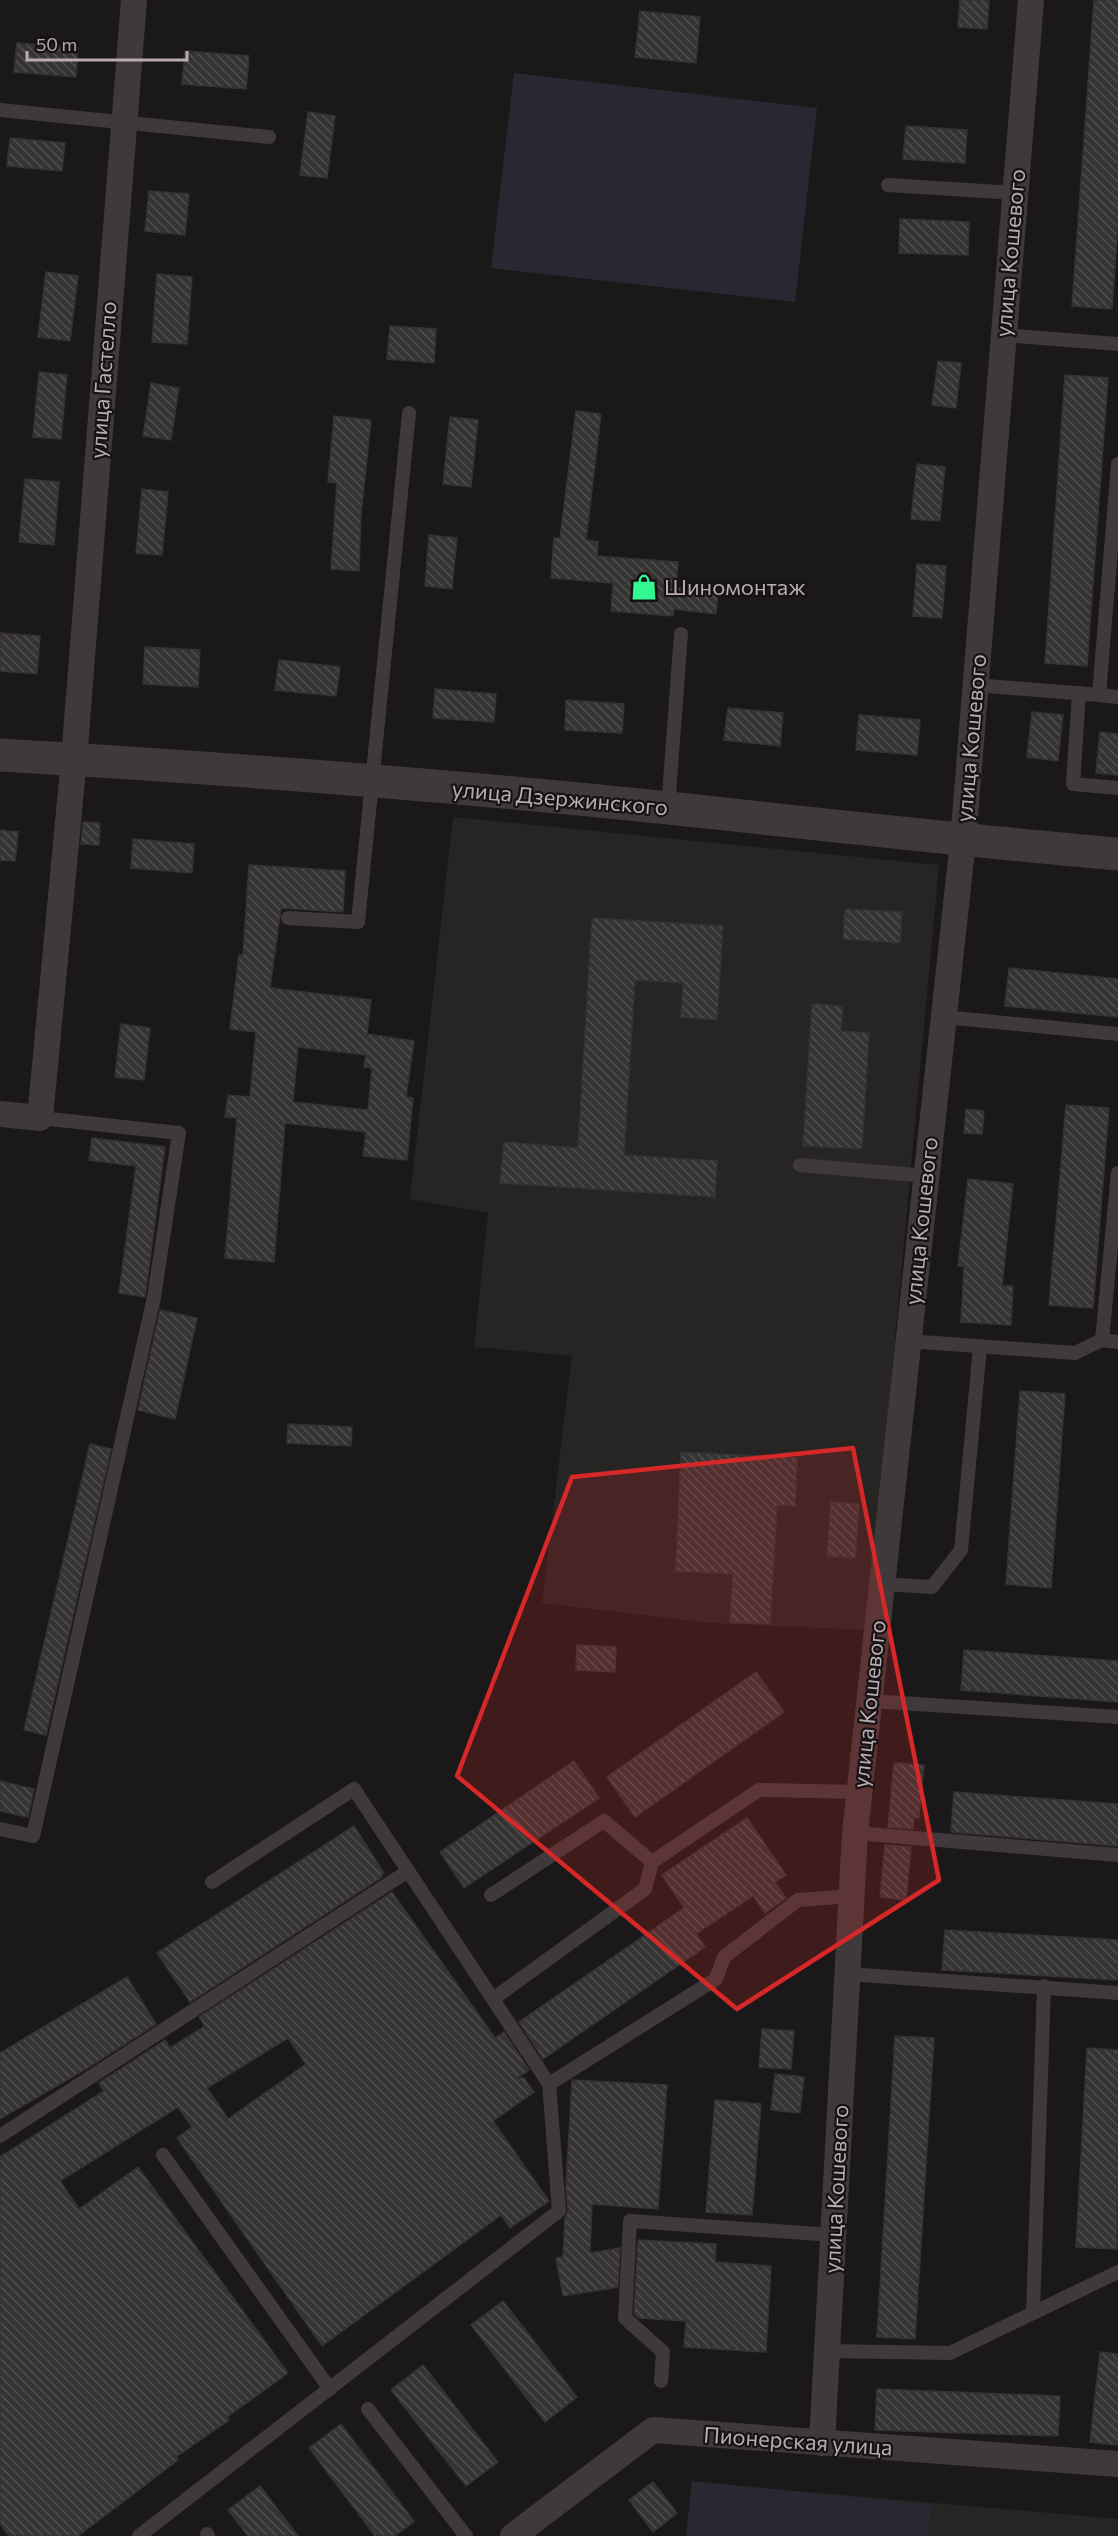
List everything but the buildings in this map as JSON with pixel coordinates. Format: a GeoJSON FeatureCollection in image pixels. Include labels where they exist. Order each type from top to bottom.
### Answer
{"type":"FeatureCollection","features":[{"type":"Feature","properties":{"kind":"street","name":"улица Гастелло"},"geometry":{"type":"LineString","coordinates":[[40,1118],[74,759],[134,0]]}},
{"type":"Feature","properties":{"kind":"street","name":"улица Кошевого"},"geometry":{"type":"LineString","coordinates":[[822,2443],[855,1833],[963,841],[1031,0]]}},
{"type":"Feature","properties":{"kind":"street","name":"улица Дзержинского"},"geometry":{"type":"LineString","coordinates":[[0,755],[374,781],[668,808],[963,841],[1118,854]]}},
{"type":"Feature","properties":{"kind":"street"},"geometry":{"type":"LineString","coordinates":[[0,1114],[40,1118]]}},
{"type":"Feature","properties":{"kind":"street","name":"Пионерская улица"},"geometry":{"type":"LineString","coordinates":[[513,2536],[653,2430],[1118,2464]]}},
{"type":"Feature","properties":{"kind":"lane"},"geometry":{"type":"LineString","coordinates":[[0,110],[269,136]]}},
{"type":"Feature","properties":{"kind":"lane"},"geometry":{"type":"LineString","coordinates":[[888,185],[1015,193]]}},
{"type":"Feature","properties":{"kind":"lane"},"geometry":{"type":"LineString","coordinates":[[1004,335],[1118,344]]}},
{"type":"Feature","properties":{"kind":"lane"},"geometry":{"type":"LineString","coordinates":[[288,918],[358,922],[374,781],[409,413]]}},
{"type":"Feature","properties":{"kind":"lane"},"geometry":{"type":"LineString","coordinates":[[1099,695],[1118,464]]}},
{"type":"Feature","properties":{"kind":"lane"},"geometry":{"type":"LineString","coordinates":[[668,808],[681,634]]}},
{"type":"Feature","properties":{"kind":"lane"},"geometry":{"type":"LineString","coordinates":[[975,685],[1118,697]]}},
{"type":"Feature","properties":{"kind":"lane"},"geometry":{"type":"LineString","coordinates":[[1079,693],[1073,784],[1118,788]]}},
{"type":"Feature","properties":{"kind":"lane"},"geometry":{"type":"LineString","coordinates":[[944,1017],[1118,1034]]}},
{"type":"Feature","properties":{"kind":"lane"},"geometry":{"type":"LineString","coordinates":[[0,1829],[33,1836],[154,1297],[179,1133],[40,1118]]}},
{"type":"Feature","properties":{"kind":"lane"},"geometry":{"type":"LineString","coordinates":[[800,1165],[926,1176]]}},
{"type":"Feature","properties":{"kind":"lane"},"geometry":{"type":"LineString","coordinates":[[1102,1340],[1118,1173]]}},
{"type":"Feature","properties":{"kind":"lane"},"geometry":{"type":"LineString","coordinates":[[908,1341],[1075,1353],[1102,1340],[1118,1342]]}},
{"type":"Feature","properties":{"kind":"lane"},"geometry":{"type":"LineString","coordinates":[[882,1584],[932,1587],[961,1550],[980,1347]]}},
{"type":"Feature","properties":{"kind":"lane"},"geometry":{"type":"LineString","coordinates":[[869,1701],[1118,1717]]}},
{"type":"Feature","properties":{"kind":"lane"},"geometry":{"type":"LineString","coordinates":[[139,2536],[559,2211],[549,2084],[354,1790],[212,1882]]}},
{"type":"Feature","properties":{"kind":"lane"},"geometry":{"type":"LineString","coordinates":[[493,1998],[645,1889],[652,1862],[759,1790],[860,1792]]}},
{"type":"Feature","properties":{"kind":"lane"},"geometry":{"type":"LineString","coordinates":[[491,1895],[604,1821],[652,1862]]}},
{"type":"Feature","properties":{"kind":"lane"},"geometry":{"type":"LineString","coordinates":[[855,1833],[1118,1855]]}},
{"type":"Feature","properties":{"kind":"lane"},"geometry":{"type":"LineString","coordinates":[[0,2136],[408,1871]]}},
{"type":"Feature","properties":{"kind":"lane"},"geometry":{"type":"LineString","coordinates":[[549,2084],[716,1979],[724,1957],[798,1900],[852,1896]]}},
{"type":"Feature","properties":{"kind":"lane"},"geometry":{"type":"LineString","coordinates":[[847,1974],[1044,1986],[1118,1993]]}},
{"type":"Feature","properties":{"kind":"lane"},"geometry":{"type":"LineString","coordinates":[[1034,2313],[1044,1986]]}},
{"type":"Feature","properties":{"kind":"lane"},"geometry":{"type":"LineString","coordinates":[[163,2156],[330,2390]]}},
{"type":"Feature","properties":{"kind":"lane"},"geometry":{"type":"LineString","coordinates":[[661,2381],[663,2352],[625,2318],[630,2221],[833,2235]]}},
{"type":"Feature","properties":{"kind":"lane"},"geometry":{"type":"LineString","coordinates":[[827,2351],[950,2353],[1118,2272]]}},
{"type":"Feature","properties":{"kind":"lane"},"geometry":{"type":"LineString","coordinates":[[368,2409],[466,2536]]}},
{"type":"Feature","properties":{"kind":"highlighted area"},"geometry":{"type":"Polygon","coordinates":[[[853,1448],[939,1880],[737,2009],[457,1776],[572,1477],[853,1448]]]}},
{"type":"Feature","properties":{"kind":"shaded area"},"geometry":{"type":"Polygon","coordinates":[[[514,73],[817,108],[795,302],[491,268],[514,73]]]}},
{"type":"Feature","properties":{"kind":"shaded area"},"geometry":{"type":"Polygon","coordinates":[[[453,817],[939,865],[868,1630],[711,1623],[542,1603],[572,1356],[474,1347],[488,1213],[410,1199],[453,817]]]}},
{"type":"Feature","properties":{"kind":"shaded area"},"geometry":{"type":"Polygon","coordinates":[[[692,2481],[931,2505],[928,2536],[686,2536],[692,2481]]]}},
{"type":"Feature","properties":{"kind":"shaded area"},"geometry":{"type":"Polygon","coordinates":[[[694,2482],[1118,2519],[1118,2536],[689,2536],[694,2482]]]}},
{"type":"Feature","properties":{"kind":"place","name":"Шиномонтаж"},"geometry":{"type":"Point","coordinates":[644,587]}}]}
